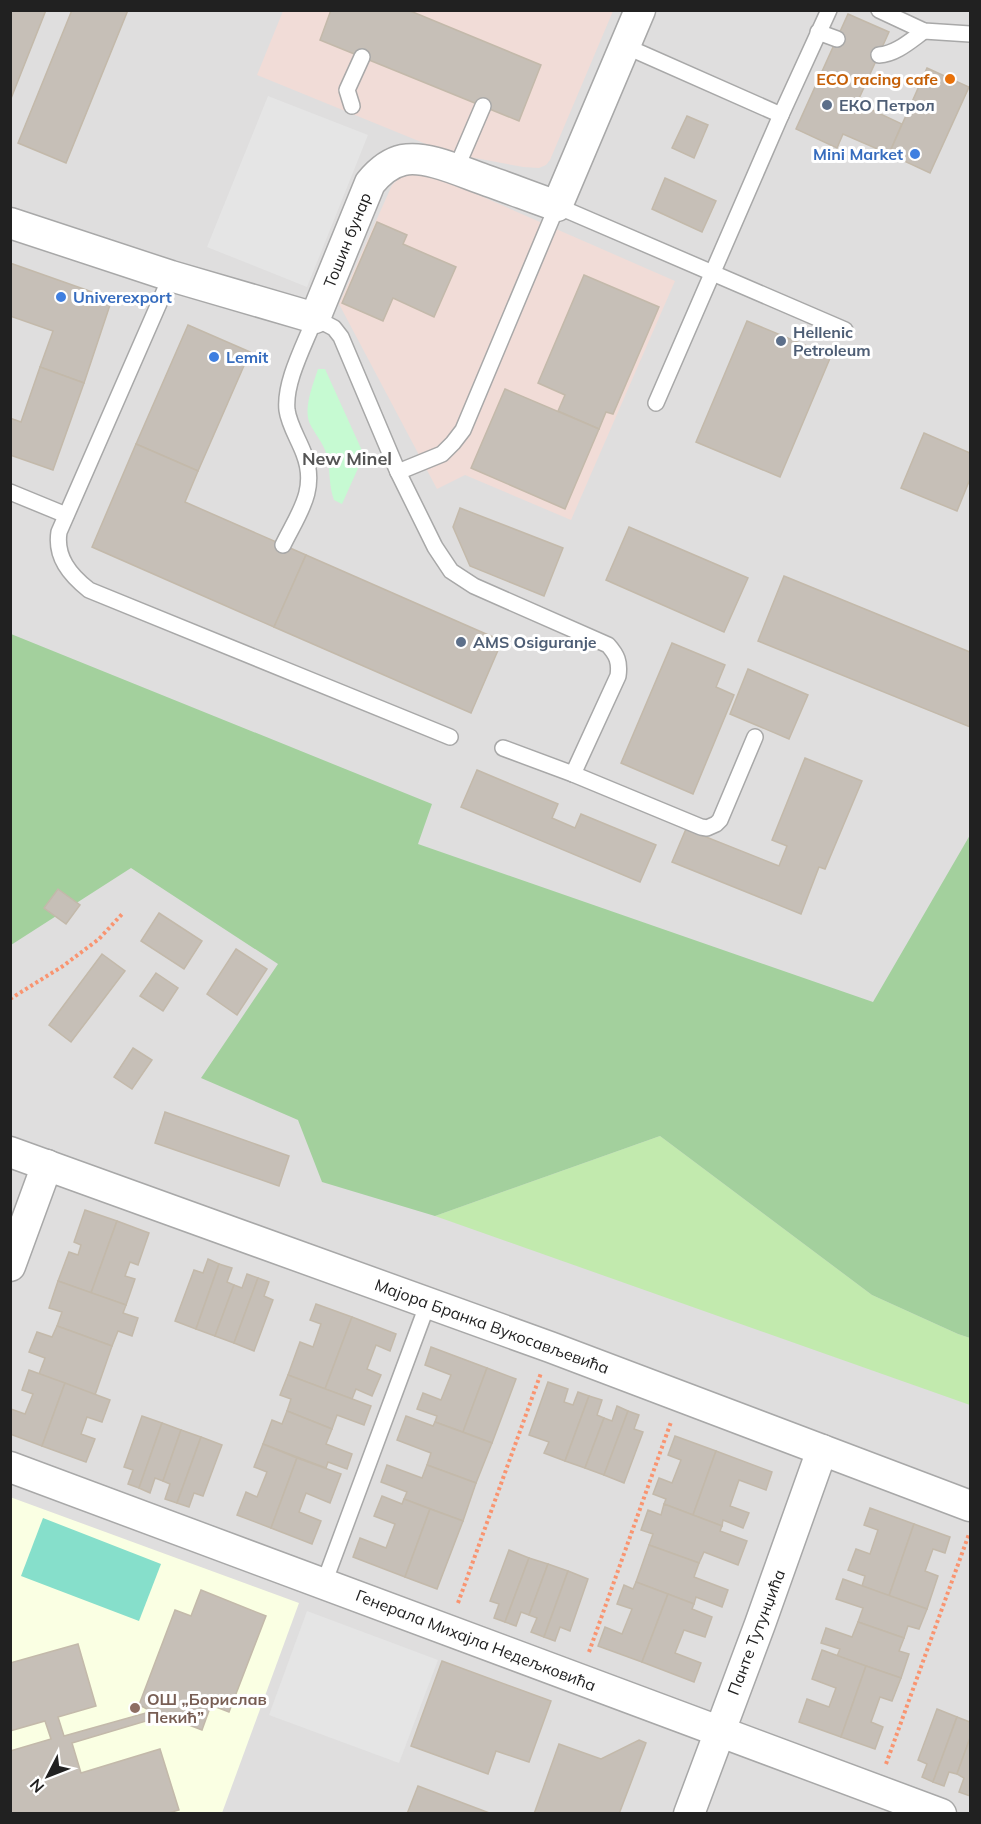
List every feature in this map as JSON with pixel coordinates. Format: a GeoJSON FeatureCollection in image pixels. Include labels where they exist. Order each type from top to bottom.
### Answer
{"type":"FeatureCollection","features":[{"type":"Feature","properties":{"kind":"street"},"geometry":{"type":"LineString","coordinates":[[557,206],[640,10]]}},
{"type":"Feature","properties":{"kind":"street","name":"Тошин бунар"},"geometry":{"type":"LineString","coordinates":[[315,318],[370,183],[391,164],[402,160],[423,160],[456,169],[557,206]]}},
{"type":"Feature","properties":{"kind":"street"},"geometry":{"type":"LineString","coordinates":[[10,223],[171,276],[315,318]]}},
{"type":"Feature","properties":{"kind":"street","name":"Мајора Бранка Вукосављевића"},"geometry":{"type":"LineString","coordinates":[[10,1152],[550,1347],[970,1506]]}},
{"type":"Feature","properties":{"kind":"street"},"geometry":{"type":"LineString","coordinates":[[10,1266],[47,1165]]}},
{"type":"Feature","properties":{"kind":"street","name":"Панте Тутунџића"},"geometry":{"type":"LineString","coordinates":[[689,1814],[822,1450]]}},
{"type":"Feature","properties":{"kind":"street","name":"Генерала Михајла Недељковића"},"geometry":{"type":"LineString","coordinates":[[10,1467],[941,1814]]}},
{"type":"Feature","properties":{"kind":"lane"},"geometry":{"type":"LineString","coordinates":[[656,403],[711,273],[829,10]]}},
{"type":"Feature","properties":{"kind":"lane"},"geometry":{"type":"LineString","coordinates":[[879,10],[924,31],[970,34]]}},
{"type":"Feature","properties":{"kind":"lane"},"geometry":{"type":"LineString","coordinates":[[879,55],[895,51],[924,31]]}},
{"type":"Feature","properties":{"kind":"lane"},"geometry":{"type":"LineString","coordinates":[[818,32],[837,39]]}},
{"type":"Feature","properties":{"kind":"lane"},"geometry":{"type":"LineString","coordinates":[[625,46],[781,115]]}},
{"type":"Feature","properties":{"kind":"lane"},"geometry":{"type":"LineString","coordinates":[[352,106],[347,90],[362,57]]}},
{"type":"Feature","properties":{"kind":"lane"},"geometry":{"type":"LineString","coordinates":[[456,169],[483,106]]}},
{"type":"Feature","properties":{"kind":"lane"},"geometry":{"type":"LineString","coordinates":[[399,472],[442,454],[463,430],[557,206]]}},
{"type":"Feature","properties":{"kind":"lane","name":"Тошин бунар"},"geometry":{"type":"LineString","coordinates":[[557,206],[845,330]]}},
{"type":"Feature","properties":{"kind":"lane"},"geometry":{"type":"LineString","coordinates":[[171,276],[59,532],[57,542],[59,552],[69,571],[89,590],[450,737]]}},
{"type":"Feature","properties":{"kind":"lane"},"geometry":{"type":"LineString","coordinates":[[284,545],[306,499],[310,484],[306,459],[287,411],[290,381],[315,318],[334,328],[341,337],[399,472],[435,547],[451,571],[474,586],[596,639],[608,645],[616,653],[620,665],[618,676],[573,774]]}},
{"type":"Feature","properties":{"kind":"lane"},"geometry":{"type":"LineString","coordinates":[[10,492],[66,515]]}},
{"type":"Feature","properties":{"kind":"lane"},"geometry":{"type":"LineString","coordinates":[[503,748],[707,828],[716,824],[725,811],[755,737]]}},
{"type":"Feature","properties":{"kind":"lane"},"geometry":{"type":"LineString","coordinates":[[324,1583],[428,1303]]}},
{"type":"Feature","properties":{"kind":"path"},"geometry":{"type":"LineString","coordinates":[[10,999],[63,966],[99,939],[123,913]]}},
{"type":"Feature","properties":{"kind":"path"},"geometry":{"type":"LineString","coordinates":[[448,1629],[550,1347]]}},
{"type":"Feature","properties":{"kind":"path"},"geometry":{"type":"LineString","coordinates":[[579,1679],[681,1396]]}},
{"type":"Feature","properties":{"kind":"path"},"geometry":{"type":"LineString","coordinates":[[877,1790],[970,1529]]}},
{"type":"Feature","properties":{"kind":"shaded area"},"geometry":{"type":"Polygon","coordinates":[[[11,11],[970,11],[970,1813],[11,1813],[11,11]]]}},
{"type":"Feature","properties":{"kind":"shaded area"},"geometry":{"type":"Polygon","coordinates":[[[283,11],[613,11],[550,160],[539,168],[448,153],[257,75],[283,11]]]}},
{"type":"Feature","properties":{"kind":"shaded area"},"geometry":{"type":"Polygon","coordinates":[[[268,96],[368,135],[307,287],[207,247],[268,96]]]}},
{"type":"Feature","properties":{"kind":"shaded area"},"geometry":{"type":"Polygon","coordinates":[[[426,172],[675,281],[571,520],[465,475],[437,489],[339,304],[392,185],[407,173],[426,172]]]}},
{"type":"Feature","properties":{"kind":"shaded area","name":"ОШ „Борислав Пекић”"},"geometry":{"type":"Polygon","coordinates":[[[10,1497],[299,1603],[222,1813],[11,1813],[10,1497]]]}},
{"type":"Feature","properties":{"kind":"shaded area"},"geometry":{"type":"Polygon","coordinates":[[[307,1611],[438,1660],[399,1763],[269,1715],[307,1611]]]}},
{"type":"Feature","properties":{"kind":"green space"},"geometry":{"type":"Polygon","coordinates":[[[318,369],[325,369],[364,455],[342,504],[334,500],[326,453],[308,418],[310,397],[318,369]]]}},
{"type":"Feature","properties":{"kind":"green space"},"geometry":{"type":"Polygon","coordinates":[[[11,634],[432,804],[418,844],[873,1002],[970,835],[970,1338],[872,1295],[660,1136],[435,1216],[322,1182],[298,1120],[201,1078],[278,964],[131,868],[11,945],[11,634]]]}},
{"type":"Feature","properties":{"kind":"green space"},"geometry":{"type":"Polygon","coordinates":[[[660,1136],[872,1295],[970,1338],[970,1405],[435,1216],[660,1136]]]}},
{"type":"Feature","properties":{"kind":"green space"},"geometry":{"type":"Polygon","coordinates":[[[43,1518],[161,1564],[139,1621],[21,1576],[43,1518]]]}},
{"type":"Feature","properties":{"kind":"building"},"geometry":{"type":"Polygon","coordinates":[[[10,10],[46,10],[10,101],[10,10]]]}},
{"type":"Feature","properties":{"kind":"building"},"geometry":{"type":"Polygon","coordinates":[[[72,10],[128,10],[66,163],[18,143],[72,10]]]}},
{"type":"Feature","properties":{"kind":"building"},"geometry":{"type":"Polygon","coordinates":[[[331,10],[408,10],[541,65],[519,121],[320,40],[331,10]]]}},
{"type":"Feature","properties":{"kind":"building"},"geometry":{"type":"Polygon","coordinates":[[[848,14],[889,32],[857,103],[902,124],[889,154],[843,134],[837,148],[796,129],[848,14]]]}},
{"type":"Feature","properties":{"kind":"building"},"geometry":{"type":"Polygon","coordinates":[[[927,68],[969,87],[930,173],[889,154],[927,68]]]}},
{"type":"Feature","properties":{"kind":"building"},"geometry":{"type":"Polygon","coordinates":[[[687,116],[708,125],[694,158],[672,148],[687,116]]]}},
{"type":"Feature","properties":{"kind":"building"},"geometry":{"type":"Polygon","coordinates":[[[665,178],[716,201],[702,232],[652,209],[665,178]]]}},
{"type":"Feature","properties":{"kind":"building"},"geometry":{"type":"Polygon","coordinates":[[[377,222],[407,235],[403,244],[456,267],[434,317],[393,298],[383,321],[342,303],[377,222]]]}},
{"type":"Feature","properties":{"kind":"building"},"geometry":{"type":"Polygon","coordinates":[[[10,263],[112,299],[84,383],[40,367],[53,331],[10,316],[10,263]]]}},
{"type":"Feature","properties":{"kind":"building"},"geometry":{"type":"Polygon","coordinates":[[[584,275],[659,307],[613,414],[606,412],[599,429],[558,411],[565,395],[538,383],[584,275]]]}},
{"type":"Feature","properties":{"kind":"building"},"geometry":{"type":"Polygon","coordinates":[[[747,321],[831,356],[780,477],[696,442],[747,321]]]}},
{"type":"Feature","properties":{"kind":"building"},"geometry":{"type":"Polygon","coordinates":[[[188,325],[250,352],[198,471],[136,444],[188,325]]]}},
{"type":"Feature","properties":{"kind":"building"},"geometry":{"type":"Polygon","coordinates":[[[40,367],[84,383],[53,470],[10,455],[10,418],[21,422],[40,367]]]}},
{"type":"Feature","properties":{"kind":"building"},"geometry":{"type":"Polygon","coordinates":[[[505,389],[599,429],[565,509],[471,468],[505,389]]]}},
{"type":"Feature","properties":{"kind":"building"},"geometry":{"type":"Polygon","coordinates":[[[924,433],[970,453],[970,479],[957,511],[901,488],[924,433]]]}},
{"type":"Feature","properties":{"kind":"building"},"geometry":{"type":"Polygon","coordinates":[[[136,444],[198,471],[185,502],[306,555],[274,627],[92,547],[136,444]]]}},
{"type":"Feature","properties":{"kind":"building"},"geometry":{"type":"Polygon","coordinates":[[[460,508],[563,548],[544,596],[470,566],[453,527],[460,508]]]}},
{"type":"Feature","properties":{"kind":"building"},"geometry":{"type":"Polygon","coordinates":[[[629,527],[748,578],[724,632],[606,580],[629,527]]]}},
{"type":"Feature","properties":{"kind":"building"},"geometry":{"type":"Polygon","coordinates":[[[306,555],[502,641],[471,713],[274,627],[306,555]]]}},
{"type":"Feature","properties":{"kind":"building"},"geometry":{"type":"Polygon","coordinates":[[[784,576],[970,652],[970,727],[758,641],[784,576]]]}},
{"type":"Feature","properties":{"kind":"building"},"geometry":{"type":"Polygon","coordinates":[[[672,643],[725,665],[716,687],[734,695],[693,794],[621,763],[672,643]]]}},
{"type":"Feature","properties":{"kind":"building"},"geometry":{"type":"Polygon","coordinates":[[[748,669],[808,695],[789,739],[730,714],[748,669]]]}},
{"type":"Feature","properties":{"kind":"building"},"geometry":{"type":"Polygon","coordinates":[[[805,758],[862,781],[825,869],[819,867],[801,914],[672,862],[686,829],[779,866],[787,846],[772,840],[805,758]]]}},
{"type":"Feature","properties":{"kind":"building"},"geometry":{"type":"Polygon","coordinates":[[[477,770],[558,804],[552,818],[575,828],[581,814],[656,845],[640,882],[461,807],[477,770]]]}},
{"type":"Feature","properties":{"kind":"building"},"geometry":{"type":"Polygon","coordinates":[[[58,889],[80,905],[66,924],[44,908],[58,889]]]}},
{"type":"Feature","properties":{"kind":"building"},"geometry":{"type":"Polygon","coordinates":[[[159,913],[202,941],[184,969],[141,941],[159,913]]]}},
{"type":"Feature","properties":{"kind":"building"},"geometry":{"type":"Polygon","coordinates":[[[236,949],[267,969],[237,1015],[207,994],[236,949]]]}},
{"type":"Feature","properties":{"kind":"building"},"geometry":{"type":"Polygon","coordinates":[[[102,954],[125,971],[71,1042],[49,1025],[102,954]]]}},
{"type":"Feature","properties":{"kind":"building"},"geometry":{"type":"Polygon","coordinates":[[[156,973],[178,988],[163,1011],[140,996],[156,973]]]}},
{"type":"Feature","properties":{"kind":"building"},"geometry":{"type":"Polygon","coordinates":[[[133,1048],[152,1060],[132,1089],[114,1077],[133,1048]]]}},
{"type":"Feature","properties":{"kind":"building"},"geometry":{"type":"Polygon","coordinates":[[[165,1112],[289,1156],[279,1186],[155,1143],[165,1112]]]}},
{"type":"Feature","properties":{"kind":"building"},"geometry":{"type":"Polygon","coordinates":[[[85,1210],[117,1221],[91,1293],[58,1281],[69,1252],[78,1255],[81,1245],[74,1242],[85,1210]]]}},
{"type":"Feature","properties":{"kind":"building"},"geometry":{"type":"Polygon","coordinates":[[[117,1221],[149,1233],[138,1265],[130,1262],[125,1276],[135,1279],[126,1305],[91,1293],[117,1221]]]}},
{"type":"Feature","properties":{"kind":"building"},"geometry":{"type":"Polygon","coordinates":[[[208,1259],[219,1264],[196,1329],[175,1321],[194,1270],[203,1273],[208,1259]]]}},
{"type":"Feature","properties":{"kind":"building"},"geometry":{"type":"Polygon","coordinates":[[[219,1264],[232,1268],[227,1282],[234,1285],[215,1336],[196,1329],[219,1264]]]}},
{"type":"Feature","properties":{"kind":"building"},"geometry":{"type":"Polygon","coordinates":[[[247,1274],[258,1278],[234,1343],[215,1336],[234,1285],[242,1288],[247,1274]]]}},
{"type":"Feature","properties":{"kind":"building"},"geometry":{"type":"Polygon","coordinates":[[[258,1278],[269,1282],[264,1296],[273,1300],[254,1351],[234,1343],[258,1278]]]}},
{"type":"Feature","properties":{"kind":"building"},"geometry":{"type":"Polygon","coordinates":[[[58,1281],[126,1305],[123,1313],[138,1318],[132,1336],[118,1331],[112,1346],[57,1326],[62,1312],[49,1308],[58,1281]]]}},
{"type":"Feature","properties":{"kind":"building"},"geometry":{"type":"Polygon","coordinates":[[[316,1304],[352,1317],[325,1389],[288,1375],[300,1342],[313,1347],[321,1324],[310,1320],[316,1304]]]}},
{"type":"Feature","properties":{"kind":"building"},"geometry":{"type":"Polygon","coordinates":[[[352,1317],[396,1334],[390,1351],[376,1345],[367,1369],[381,1375],[372,1396],[356,1389],[352,1399],[325,1389],[352,1317]]]}},
{"type":"Feature","properties":{"kind":"building"},"geometry":{"type":"Polygon","coordinates":[[[57,1326],[112,1346],[95,1395],[39,1374],[45,1358],[29,1352],[37,1332],[52,1337],[57,1326]]]}},
{"type":"Feature","properties":{"kind":"building"},"geometry":{"type":"Polygon","coordinates":[[[431,1347],[487,1368],[463,1432],[435,1422],[437,1416],[417,1409],[423,1393],[441,1400],[451,1375],[425,1365],[431,1347]]]}},
{"type":"Feature","properties":{"kind":"building"},"geometry":{"type":"Polygon","coordinates":[[[487,1368],[516,1379],[492,1443],[463,1432],[487,1368]]]}},
{"type":"Feature","properties":{"kind":"building"},"geometry":{"type":"Polygon","coordinates":[[[29,1370],[65,1383],[42,1446],[10,1434],[11,1409],[25,1414],[33,1394],[22,1390],[29,1370]]]}},
{"type":"Feature","properties":{"kind":"building"},"geometry":{"type":"Polygon","coordinates":[[[288,1375],[371,1406],[364,1425],[337,1415],[332,1429],[287,1411],[291,1399],[280,1395],[288,1375]]]}},
{"type":"Feature","properties":{"kind":"building"},"geometry":{"type":"Polygon","coordinates":[[[548,1382],[568,1389],[564,1402],[573,1405],[578,1392],[589,1396],[565,1461],[544,1453],[549,1442],[529,1435],[548,1382]]]}},
{"type":"Feature","properties":{"kind":"building"},"geometry":{"type":"Polygon","coordinates":[[[65,1383],[110,1400],[102,1422],[87,1417],[81,1434],[95,1439],[86,1462],[42,1446],[65,1383]]]}},
{"type":"Feature","properties":{"kind":"building"},"geometry":{"type":"Polygon","coordinates":[[[589,1396],[602,1400],[597,1415],[604,1418],[585,1468],[565,1461],[589,1396]]]}},
{"type":"Feature","properties":{"kind":"building"},"geometry":{"type":"Polygon","coordinates":[[[617,1406],[628,1411],[604,1475],[585,1468],[604,1418],[612,1421],[617,1406]]]}},
{"type":"Feature","properties":{"kind":"building"},"geometry":{"type":"Polygon","coordinates":[[[287,1411],[332,1429],[326,1444],[352,1454],[347,1469],[328,1462],[326,1468],[263,1444],[272,1420],[282,1424],[287,1411]]]}},
{"type":"Feature","properties":{"kind":"building"},"geometry":{"type":"Polygon","coordinates":[[[628,1411],[639,1415],[634,1429],[643,1432],[624,1483],[604,1475],[628,1411]]]}},
{"type":"Feature","properties":{"kind":"building"},"geometry":{"type":"Polygon","coordinates":[[[142,1416],[162,1423],[139,1488],[128,1484],[133,1470],[124,1467],[142,1416]]]}},
{"type":"Feature","properties":{"kind":"building"},"geometry":{"type":"Polygon","coordinates":[[[406,1416],[433,1426],[435,1422],[492,1443],[476,1483],[427,1465],[431,1453],[397,1440],[406,1416]]]}},
{"type":"Feature","properties":{"kind":"building"},"geometry":{"type":"Polygon","coordinates":[[[162,1423],[181,1430],[163,1481],[155,1478],[150,1493],[139,1488],[162,1423]]]}},
{"type":"Feature","properties":{"kind":"building"},"geometry":{"type":"Polygon","coordinates":[[[181,1430],[201,1437],[177,1503],[165,1499],[170,1484],[163,1481],[181,1430]]]}},
{"type":"Feature","properties":{"kind":"building"},"geometry":{"type":"Polygon","coordinates":[[[675,1436],[716,1451],[693,1515],[664,1504],[666,1499],[653,1494],[659,1478],[672,1483],[681,1460],[668,1455],[675,1436]]]}},
{"type":"Feature","properties":{"kind":"building"},"geometry":{"type":"Polygon","coordinates":[[[201,1437],[222,1445],[203,1496],[194,1493],[189,1507],[177,1503],[201,1437]]]}},
{"type":"Feature","properties":{"kind":"building"},"geometry":{"type":"Polygon","coordinates":[[[263,1444],[297,1458],[271,1528],[237,1515],[246,1492],[257,1497],[267,1472],[254,1467],[263,1444]]]}},
{"type":"Feature","properties":{"kind":"building"},"geometry":{"type":"Polygon","coordinates":[[[716,1451],[772,1472],[766,1490],[739,1480],[730,1506],[749,1513],[743,1528],[723,1520],[722,1526],[693,1515],[716,1451]]]}},
{"type":"Feature","properties":{"kind":"building"},"geometry":{"type":"Polygon","coordinates":[[[297,1458],[341,1474],[330,1503],[306,1493],[299,1512],[321,1521],[312,1544],[271,1528],[297,1458]]]}},
{"type":"Feature","properties":{"kind":"building"},"geometry":{"type":"Polygon","coordinates":[[[387,1465],[422,1478],[427,1465],[476,1483],[463,1521],[404,1499],[407,1492],[381,1482],[387,1465]]]}},
{"type":"Feature","properties":{"kind":"building"},"geometry":{"type":"Polygon","coordinates":[[[382,1496],[402,1504],[404,1499],[430,1509],[405,1577],[353,1557],[360,1538],[386,1548],[395,1524],[374,1516],[382,1496]]]}},
{"type":"Feature","properties":{"kind":"building"},"geometry":{"type":"Polygon","coordinates":[[[664,1504],[722,1526],[720,1531],[747,1541],[738,1565],[704,1552],[699,1563],[649,1545],[653,1534],[641,1530],[648,1510],[661,1515],[664,1504]]]}},
{"type":"Feature","properties":{"kind":"building"},"geometry":{"type":"Polygon","coordinates":[[[870,1508],[914,1524],[889,1596],[862,1586],[865,1576],[848,1570],[856,1549],[870,1554],[878,1530],[864,1525],[870,1508]]]}},
{"type":"Feature","properties":{"kind":"building"},"geometry":{"type":"Polygon","coordinates":[[[430,1509],[463,1521],[437,1589],[405,1577],[430,1509]]]}},
{"type":"Feature","properties":{"kind":"building"},"geometry":{"type":"Polygon","coordinates":[[[914,1524],[950,1537],[945,1553],[933,1549],[925,1571],[938,1576],[927,1609],[889,1596],[914,1524]]]}},
{"type":"Feature","properties":{"kind":"building"},"geometry":{"type":"Polygon","coordinates":[[[649,1545],[699,1563],[694,1577],[728,1590],[722,1607],[696,1597],[694,1604],[636,1582],[649,1545]]]}},
{"type":"Feature","properties":{"kind":"building"},"geometry":{"type":"Polygon","coordinates":[[[509,1550],[529,1558],[505,1622],[494,1618],[499,1604],[490,1601],[509,1550]]]}},
{"type":"Feature","properties":{"kind":"building"},"geometry":{"type":"Polygon","coordinates":[[[529,1558],[548,1564],[529,1615],[521,1612],[516,1626],[505,1622],[529,1558]]]}},
{"type":"Feature","properties":{"kind":"building"},"geometry":{"type":"Polygon","coordinates":[[[548,1564],[568,1571],[544,1637],[531,1632],[537,1618],[529,1615],[548,1564]]]}},
{"type":"Feature","properties":{"kind":"building"},"geometry":{"type":"Polygon","coordinates":[[[568,1571],[588,1579],[570,1631],[560,1627],[555,1641],[544,1637],[568,1571]]]}},
{"type":"Feature","properties":{"kind":"building"},"geometry":{"type":"Polygon","coordinates":[[[843,1579],[927,1609],[919,1629],[908,1626],[904,1638],[858,1622],[863,1608],[836,1599],[843,1579]]]}},
{"type":"Feature","properties":{"kind":"building"},"geometry":{"type":"Polygon","coordinates":[[[636,1582],[668,1594],[642,1662],[598,1646],[605,1627],[622,1634],[632,1609],[617,1604],[624,1585],[633,1589],[636,1582]]]}},
{"type":"Feature","properties":{"kind":"building"},"geometry":{"type":"Polygon","coordinates":[[[201,1590],[266,1616],[229,1712],[211,1705],[202,1730],[155,1712],[153,1719],[72,1743],[81,1773],[160,1749],[179,1810],[165,1814],[10,1814],[10,1751],[51,1739],[45,1721],[10,1731],[10,1663],[78,1644],[96,1706],[58,1717],[64,1736],[146,1713],[147,1709],[139,1705],[175,1610],[191,1616],[201,1590]]]}},
{"type":"Feature","properties":{"kind":"building"},"geometry":{"type":"Polygon","coordinates":[[[668,1594],[694,1604],[692,1609],[712,1617],[705,1637],[684,1630],[675,1653],[701,1663],[694,1682],[642,1662],[668,1594]]]}},
{"type":"Feature","properties":{"kind":"building"},"geometry":{"type":"Polygon","coordinates":[[[858,1622],[904,1638],[899,1651],[909,1654],[901,1678],[837,1656],[840,1649],[821,1643],[826,1628],[852,1637],[858,1622]]]}},
{"type":"Feature","properties":{"kind":"building"},"geometry":{"type":"Polygon","coordinates":[[[822,1650],[866,1666],[841,1737],[799,1722],[807,1699],[829,1707],[836,1688],[812,1679],[822,1650]]]}},
{"type":"Feature","properties":{"kind":"building"},"geometry":{"type":"Polygon","coordinates":[[[442,1661],[551,1701],[529,1762],[496,1751],[488,1774],[411,1746],[442,1661]]]}},
{"type":"Feature","properties":{"kind":"building"},"geometry":{"type":"Polygon","coordinates":[[[866,1666],[901,1678],[892,1701],[880,1697],[871,1722],[883,1727],[875,1749],[841,1737],[866,1666]]]}},
{"type":"Feature","properties":{"kind":"building"},"geometry":{"type":"Polygon","coordinates":[[[937,1709],[957,1717],[933,1782],[922,1777],[927,1764],[918,1760],[937,1709]]]}},
{"type":"Feature","properties":{"kind":"building"},"geometry":{"type":"Polygon","coordinates":[[[957,1717],[970,1722],[970,1738],[957,1774],[949,1772],[944,1786],[933,1782],[957,1717]]]}},
{"type":"Feature","properties":{"kind":"building"},"geometry":{"type":"Polygon","coordinates":[[[970,1738],[970,1796],[959,1792],[964,1778],[957,1774],[970,1738]]]}},
{"type":"Feature","properties":{"kind":"building"},"geometry":{"type":"Polygon","coordinates":[[[639,1740],[646,1743],[619,1814],[534,1814],[559,1744],[601,1759],[639,1740]]]}},
{"type":"Feature","properties":{"kind":"building"},"geometry":{"type":"Polygon","coordinates":[[[418,1786],[492,1814],[407,1814],[418,1786]]]}},
{"type":"Feature","properties":{"kind":"place","name":"ECO racing cafe"},"geometry":{"type":"Point","coordinates":[950,79]}},
{"type":"Feature","properties":{"kind":"place","name":"ЕКО Петрол"},"geometry":{"type":"Point","coordinates":[827,105]}},
{"type":"Feature","properties":{"kind":"place","name":"Mini Market"},"geometry":{"type":"Point","coordinates":[915,154]}},
{"type":"Feature","properties":{"kind":"place","name":"Univerexport"},"geometry":{"type":"Point","coordinates":[61,297]}},
{"type":"Feature","properties":{"kind":"place","name":"Hellenic Petroleum"},"geometry":{"type":"Point","coordinates":[781,341]}},
{"type":"Feature","properties":{"kind":"place","name":"Lemit"},"geometry":{"type":"Point","coordinates":[214,357]}},
{"type":"Feature","properties":{"kind":"place","name":"AMS Osiguranje"},"geometry":{"type":"Point","coordinates":[461,642]}},
{"type":"Feature","properties":{"kind":"place","name":"ОШ „Борислав Пекић”"},"geometry":{"type":"Point","coordinates":[135,1708]}},
{"type":"Feature","properties":{"kind":"district","name":"New Minel"},"geometry":{"type":"Point","coordinates":[347,459]}}]}
